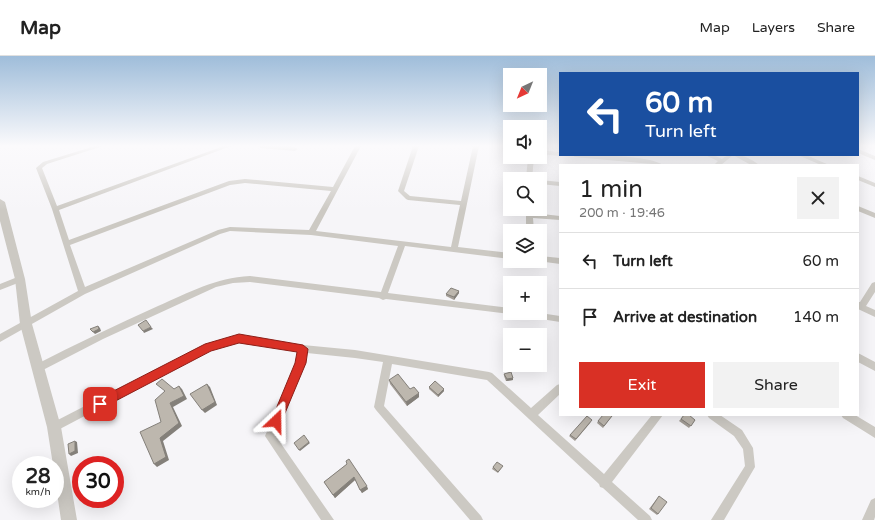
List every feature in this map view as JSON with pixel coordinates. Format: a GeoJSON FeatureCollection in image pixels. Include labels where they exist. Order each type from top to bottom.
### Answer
{"type":"FeatureCollection","features":[{"type":"Feature","properties":{"kind":"street"},"geometry":{"type":"LineString","coordinates":[[40,168],[55,209],[82,292]]}},
{"type":"Feature","properties":{"kind":"street"},"geometry":{"type":"LineString","coordinates":[[55,209],[169,168]]}},
{"type":"Feature","properties":{"kind":"street"},"geometry":{"type":"LineString","coordinates":[[311,233],[346,168]]}},
{"type":"Feature","properties":{"kind":"street"},"geometry":{"type":"LineString","coordinates":[[409,168],[401,191],[408,198],[464,203]]}},
{"type":"Feature","properties":{"kind":"street"},"geometry":{"type":"LineString","coordinates":[[454,249],[471,168]]}},
{"type":"Feature","properties":{"kind":"street"},"geometry":{"type":"LineString","coordinates":[[859,178],[875,185]]}},
{"type":"Feature","properties":{"kind":"street"},"geometry":{"type":"LineString","coordinates":[[66,244],[229,183],[246,181],[334,189]]}},
{"type":"Feature","properties":{"kind":"street"},"geometry":{"type":"LineString","coordinates":[[547,183],[559,184]]}},
{"type":"Feature","properties":{"kind":"street"},"geometry":{"type":"LineString","coordinates":[[0,202],[20,279],[26,324],[54,427],[69,520]]}},
{"type":"Feature","properties":{"kind":"street"},"geometry":{"type":"LineString","coordinates":[[859,208],[875,216]]}},
{"type":"Feature","properties":{"kind":"street"},"geometry":{"type":"LineString","coordinates":[[547,215],[559,218]]}},
{"type":"Feature","properties":{"kind":"street"},"geometry":{"type":"LineString","coordinates":[[0,338],[82,292],[218,232],[238,229],[311,233],[503,255]]}},
{"type":"Feature","properties":{"kind":"street"},"geometry":{"type":"LineString","coordinates":[[383,296],[402,244]]}},
{"type":"Feature","properties":{"kind":"street"},"geometry":{"type":"LineString","coordinates":[[547,260],[559,261]]}},
{"type":"Feature","properties":{"kind":"street"},"geometry":{"type":"LineString","coordinates":[[0,287],[20,279]]}},
{"type":"Feature","properties":{"kind":"street"},"geometry":{"type":"LineString","coordinates":[[38,368],[100,336],[214,285],[233,280],[250,279],[503,310]]}},
{"type":"Feature","properties":{"kind":"street"},"geometry":{"type":"LineString","coordinates":[[875,285],[860,306],[875,314]]}},
{"type":"Feature","properties":{"kind":"street"},"geometry":{"type":"LineString","coordinates":[[547,317],[559,319]]}},
{"type":"Feature","properties":{"kind":"street"},"geometry":{"type":"LineString","coordinates":[[54,427],[208,347],[239,338],[303,349],[388,360],[489,376],[646,520]]}},
{"type":"Feature","properties":{"kind":"street"},"geometry":{"type":"LineString","coordinates":[[303,349],[301,363],[270,436],[328,520]]}},
{"type":"Feature","properties":{"kind":"street"},"geometry":{"type":"LineString","coordinates":[[859,358],[875,366]]}},
{"type":"Feature","properties":{"kind":"street"},"geometry":{"type":"LineString","coordinates":[[388,360],[379,407],[476,520]]}},
{"type":"Feature","properties":{"kind":"street"},"geometry":{"type":"LineString","coordinates":[[532,414],[559,389]]}},
{"type":"Feature","properties":{"kind":"street"},"geometry":{"type":"LineString","coordinates":[[604,483],[657,416]]}},
{"type":"Feature","properties":{"kind":"street"},"geometry":{"type":"LineString","coordinates":[[713,416],[738,433],[748,448],[750,467],[717,520]]}},
{"type":"Feature","properties":{"kind":"street"},"geometry":{"type":"LineString","coordinates":[[848,416],[875,433]]}},
{"type":"Feature","properties":{"kind":"street"},"geometry":{"type":"LineString","coordinates":[[868,520],[875,504]]}},
{"type":"Feature","properties":{"kind":"building"},"geometry":{"type":"Polygon","coordinates":[[[451,288],[459,291],[454,297],[446,294],[451,288]]]}},
{"type":"Feature","properties":{"kind":"building"},"geometry":{"type":"Polygon","coordinates":[[[146,320],[151,327],[143,331],[138,325],[146,320]]]}},
{"type":"Feature","properties":{"kind":"building"},"geometry":{"type":"Polygon","coordinates":[[[98,326],[99,329],[93,332],[90,329],[98,326]]]}},
{"type":"Feature","properties":{"kind":"building"},"geometry":{"type":"Polygon","coordinates":[[[511,372],[513,378],[507,379],[504,374],[511,372]]]}},
{"type":"Feature","properties":{"kind":"building"},"geometry":{"type":"Polygon","coordinates":[[[398,374],[410,389],[414,387],[419,393],[406,402],[389,380],[398,374]]]}},
{"type":"Feature","properties":{"kind":"building"},"geometry":{"type":"Polygon","coordinates":[[[162,379],[174,389],[179,386],[184,396],[170,403],[179,423],[160,438],[166,457],[154,464],[140,432],[161,422],[155,400],[165,391],[156,384],[162,379]]]}},
{"type":"Feature","properties":{"kind":"building"},"geometry":{"type":"Polygon","coordinates":[[[435,381],[444,389],[438,395],[429,387],[435,381]]]}},
{"type":"Feature","properties":{"kind":"building"},"geometry":{"type":"Polygon","coordinates":[[[207,384],[215,402],[202,410],[190,394],[207,384]]]}},
{"type":"Feature","properties":{"kind":"building"},"geometry":{"type":"Polygon","coordinates":[[[587,416],[592,420],[576,439],[570,435],[587,416]]]}},
{"type":"Feature","properties":{"kind":"building"},"geometry":{"type":"Polygon","coordinates":[[[602,416],[612,416],[604,426],[598,421],[602,416]]]}},
{"type":"Feature","properties":{"kind":"building"},"geometry":{"type":"Polygon","coordinates":[[[683,416],[690,416],[695,420],[691,426],[681,419],[683,416]]]}},
{"type":"Feature","properties":{"kind":"building"},"geometry":{"type":"Polygon","coordinates":[[[304,435],[309,442],[299,450],[294,443],[304,435]]]}},
{"type":"Feature","properties":{"kind":"building"},"geometry":{"type":"Polygon","coordinates":[[[75,441],[75,451],[69,454],[68,444],[75,441]]]}},
{"type":"Feature","properties":{"kind":"building"},"geometry":{"type":"Polygon","coordinates":[[[349,459],[367,486],[360,490],[354,477],[333,495],[324,482],[347,464],[346,461],[349,459]]]}},
{"type":"Feature","properties":{"kind":"building"},"geometry":{"type":"Polygon","coordinates":[[[497,462],[503,466],[498,472],[493,467],[497,462]]]}},
{"type":"Feature","properties":{"kind":"building"},"geometry":{"type":"Polygon","coordinates":[[[659,496],[667,502],[658,514],[651,508],[659,496]]]}},
{"type":"Feature","properties":{"kind":"route"},"geometry":{"type":"LineString","coordinates":[[100,404],[208,347],[239,338],[303,349],[301,363],[276,421]]}}]}
